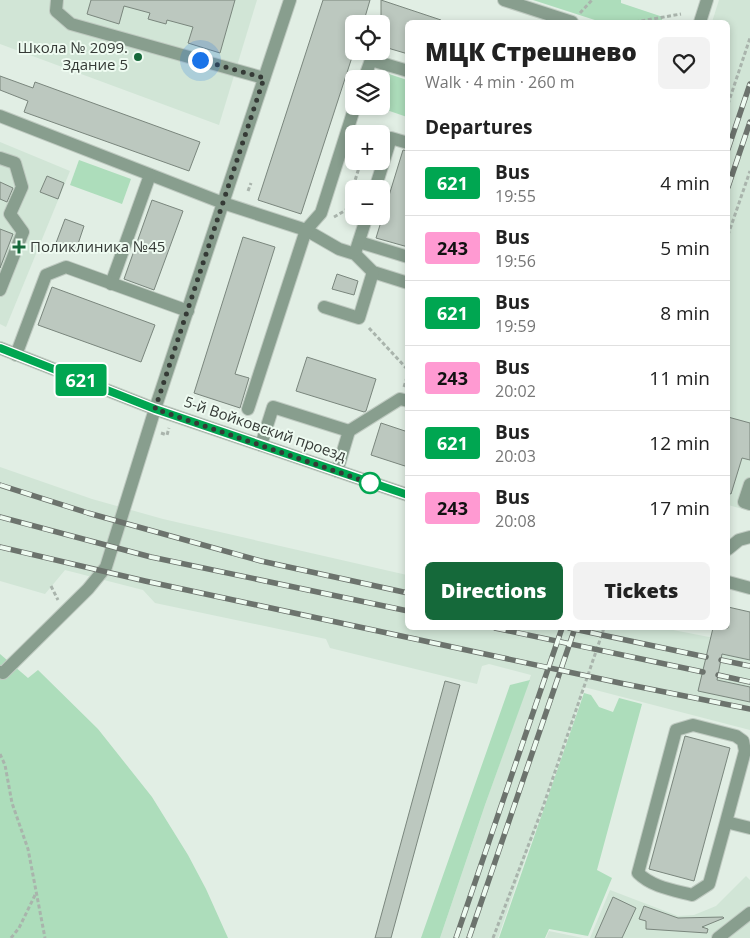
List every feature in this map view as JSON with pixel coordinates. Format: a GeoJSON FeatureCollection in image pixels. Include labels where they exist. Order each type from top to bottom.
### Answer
{"type":"FeatureCollection","features":[{"type":"Feature","properties":{"kind":"street"},"geometry":{"type":"LineString","coordinates":[[57,0],[56,11],[71,24],[264,78]]}},
{"type":"Feature","properties":{"kind":"street"},"geometry":{"type":"LineString","coordinates":[[0,672],[3,673],[88,589],[106,567],[155,409],[290,0]]}},
{"type":"Feature","properties":{"kind":"street"},"geometry":{"type":"LineString","coordinates":[[504,0],[540,18],[575,19]]}},
{"type":"Feature","properties":{"kind":"street"},"geometry":{"type":"LineString","coordinates":[[701,20],[708,0]]}},
{"type":"Feature","properties":{"kind":"street"},"geometry":{"type":"LineString","coordinates":[[367,70],[371,60],[405,70]]}},
{"type":"Feature","properties":{"kind":"street"},"geometry":{"type":"LineString","coordinates":[[248,410],[309,227],[321,213],[352,115]]}},
{"type":"Feature","properties":{"kind":"street"},"geometry":{"type":"LineString","coordinates":[[0,116],[223,203],[309,227],[339,250],[357,248],[405,256]]}},
{"type":"Feature","properties":{"kind":"street"},"geometry":{"type":"LineString","coordinates":[[379,180],[391,138],[405,142]]}},
{"type":"Feature","properties":{"kind":"street"},"geometry":{"type":"LineString","coordinates":[[0,158],[15,163],[22,187],[10,214],[23,232],[0,290]]}},
{"type":"Feature","properties":{"kind":"street"},"geometry":{"type":"LineString","coordinates":[[111,284],[150,174]]}},
{"type":"Feature","properties":{"kind":"street"},"geometry":{"type":"LineString","coordinates":[[357,248],[364,225]]}},
{"type":"Feature","properties":{"kind":"street"},"geometry":{"type":"LineString","coordinates":[[357,248],[373,272],[405,283]]}},
{"type":"Feature","properties":{"kind":"street"},"geometry":{"type":"LineString","coordinates":[[16,355],[46,275],[66,267],[188,311]]}},
{"type":"Feature","properties":{"kind":"street"},"geometry":{"type":"LineString","coordinates":[[324,307],[359,318],[373,272]]}},
{"type":"Feature","properties":{"kind":"street","name":"5-й Войковский проезд"},"geometry":{"type":"LineString","coordinates":[[0,348],[155,409],[405,495]]}},
{"type":"Feature","properties":{"kind":"street"},"geometry":{"type":"LineString","coordinates":[[337,471],[349,430],[400,399],[405,401]]}},
{"type":"Feature","properties":{"kind":"street"},"geometry":{"type":"LineString","coordinates":[[261,445],[273,407],[349,430]]}},
{"type":"Feature","properties":{"kind":"street"},"geometry":{"type":"LineString","coordinates":[[750,484],[744,502],[750,504]]}},
{"type":"Feature","properties":{"kind":"street"},"geometry":{"type":"LineString","coordinates":[[730,547],[739,540],[750,537]]}},
{"type":"Feature","properties":{"kind":"street"},"geometry":{"type":"LineString","coordinates":[[730,583],[750,588]]}},
{"type":"Feature","properties":{"kind":"street"},"geometry":{"type":"LineString","coordinates":[[693,725],[736,736],[743,741],[745,751],[726,822],[709,884],[692,895],[656,885],[645,879],[638,872],[676,730],[693,725]]}},
{"type":"Feature","properties":{"kind":"street"},"geometry":{"type":"LineString","coordinates":[[726,822],[750,828]]}},
{"type":"Feature","properties":{"kind":"street"},"geometry":{"type":"LineString","coordinates":[[718,938],[750,913]]}},
{"type":"Feature","properties":{"kind":"path"},"geometry":{"type":"LineString","coordinates":[[575,19],[592,0]]}},
{"type":"Feature","properties":{"kind":"path"},"geometry":{"type":"LineString","coordinates":[[646,20],[681,14]]}},
{"type":"Feature","properties":{"kind":"path"},"geometry":{"type":"LineString","coordinates":[[730,98],[750,38]]}},
{"type":"Feature","properties":{"kind":"path"},"geometry":{"type":"LineString","coordinates":[[309,227],[318,226],[346,210],[358,170]]}},
{"type":"Feature","properties":{"kind":"path"},"geometry":{"type":"LineString","coordinates":[[730,229],[750,171]]}},
{"type":"Feature","properties":{"kind":"path"},"geometry":{"type":"LineString","coordinates":[[248,191],[251,183]]}},
{"type":"Feature","properties":{"kind":"path"},"geometry":{"type":"LineString","coordinates":[[359,318],[405,367]]}},
{"type":"Feature","properties":{"kind":"path"},"geometry":{"type":"LineString","coordinates":[[156,431],[167,435],[170,425]]}},
{"type":"Feature","properties":{"kind":"path"},"geometry":{"type":"LineString","coordinates":[[493,938],[543,806],[603,630]]}},
{"type":"Feature","properties":{"kind":"path"},"geometry":{"type":"LineString","coordinates":[[0,754],[5,764],[12,803],[28,848],[45,938]]}},
{"type":"Feature","properties":{"kind":"path"},"geometry":{"type":"LineString","coordinates":[[11,938],[19,928],[36,892]]}},
{"type":"Feature","properties":{"kind":"shaded area","name":"Школа № 2099. Здание 5"},"geometry":{"type":"Polygon","coordinates":[[[0,0],[257,0],[219,125],[0,44],[0,0]]]}},
{"type":"Feature","properties":{"kind":"shaded area"},"geometry":{"type":"Polygon","coordinates":[[[719,0],[750,0],[750,511],[730,506],[730,20],[713,20],[719,0]]]}},
{"type":"Feature","properties":{"kind":"shaded area","name":"Поликлиника №45"},"geometry":{"type":"Polygon","coordinates":[[[0,142],[70,171],[6,327],[0,324],[0,142]]]}},
{"type":"Feature","properties":{"kind":"shaded area"},"geometry":{"type":"Polygon","coordinates":[[[0,467],[92,499],[163,519],[405,575],[405,630],[673,630],[750,645],[750,730],[584,687],[498,938],[440,938],[531,675],[489,664],[482,666],[477,684],[330,648],[326,639],[155,603],[143,590],[65,570],[45,594],[0,581],[0,467]]]}},
{"type":"Feature","properties":{"kind":"shaded area"},"geometry":{"type":"Polygon","coordinates":[[[746,876],[750,880],[750,938],[590,938],[610,890],[678,916],[694,915],[716,906],[746,876]]]}},
{"type":"Feature","properties":{"kind":"shaded area"},"geometry":{"type":"Polygon","coordinates":[[[549,931],[583,938],[546,938],[549,931]]]}},
{"type":"Feature","properties":{"kind":"green space"},"geometry":{"type":"Polygon","coordinates":[[[533,0],[621,0],[621,3],[663,17],[662,20],[595,20],[533,0]]]}},
{"type":"Feature","properties":{"kind":"green space"},"geometry":{"type":"Polygon","coordinates":[[[390,74],[405,79],[405,116],[390,111],[390,74]]]}},
{"type":"Feature","properties":{"kind":"green space"},"geometry":{"type":"Polygon","coordinates":[[[79,160],[131,179],[122,204],[70,185],[79,160]]]}},
{"type":"Feature","properties":{"kind":"green space"},"geometry":{"type":"Polygon","coordinates":[[[0,654],[28,678],[38,670],[98,729],[152,797],[188,855],[228,938],[0,938],[0,654]]]}},
{"type":"Feature","properties":{"kind":"green space"},"geometry":{"type":"Polygon","coordinates":[[[530,680],[440,938],[421,938],[510,685],[530,680]]]}},
{"type":"Feature","properties":{"kind":"green space"},"geometry":{"type":"Polygon","coordinates":[[[584,693],[591,695],[599,707],[613,712],[619,698],[642,704],[597,870],[612,878],[588,936],[549,929],[545,938],[499,938],[584,693]]]}},
{"type":"Feature","properties":{"kind":"building"},"geometry":{"type":"Polygon","coordinates":[[[91,0],[235,0],[220,53],[188,43],[193,27],[167,20],[166,24],[148,19],[150,13],[124,6],[119,24],[87,14],[91,0]]]}},
{"type":"Feature","properties":{"kind":"building"},"geometry":{"type":"Polygon","coordinates":[[[323,0],[370,0],[366,15],[345,15],[345,60],[351,60],[348,70],[345,70],[345,79],[301,214],[258,200],[323,0]]]}},
{"type":"Feature","properties":{"kind":"building"},"geometry":{"type":"Polygon","coordinates":[[[381,0],[441,20],[405,20],[405,53],[390,49],[390,15],[381,15],[381,0]]]}},
{"type":"Feature","properties":{"kind":"building"},"geometry":{"type":"Polygon","coordinates":[[[0,76],[33,88],[35,82],[200,142],[189,171],[24,112],[28,101],[0,90],[0,76]]]}},
{"type":"Feature","properties":{"kind":"building"},"geometry":{"type":"Polygon","coordinates":[[[403,150],[405,150],[405,246],[376,238],[380,225],[390,225],[390,192],[403,150]]]}},
{"type":"Feature","properties":{"kind":"building"},"geometry":{"type":"Polygon","coordinates":[[[47,176],[64,183],[58,199],[40,192],[47,176]]]}},
{"type":"Feature","properties":{"kind":"building"},"geometry":{"type":"Polygon","coordinates":[[[0,182],[13,188],[7,202],[0,199],[0,182]]]}},
{"type":"Feature","properties":{"kind":"building"},"geometry":{"type":"Polygon","coordinates":[[[152,200],[183,211],[154,290],[124,279],[152,200]]]}},
{"type":"Feature","properties":{"kind":"building"},"geometry":{"type":"Polygon","coordinates":[[[65,219],[84,226],[76,250],[56,243],[65,219]]]}},
{"type":"Feature","properties":{"kind":"building"},"geometry":{"type":"Polygon","coordinates":[[[0,229],[13,234],[0,268],[0,229]]]}},
{"type":"Feature","properties":{"kind":"building"},"geometry":{"type":"Polygon","coordinates":[[[243,237],[275,247],[235,374],[249,378],[240,408],[194,393],[243,237]]]}},
{"type":"Feature","properties":{"kind":"building"},"geometry":{"type":"Polygon","coordinates":[[[337,274],[358,281],[354,295],[332,289],[337,274]]]}},
{"type":"Feature","properties":{"kind":"building"},"geometry":{"type":"Polygon","coordinates":[[[52,287],[155,325],[141,362],[38,325],[52,287]]]}},
{"type":"Feature","properties":{"kind":"building"},"geometry":{"type":"Polygon","coordinates":[[[307,357],[376,379],[366,411],[364,412],[296,391],[307,357]]]}},
{"type":"Feature","properties":{"kind":"building"},"geometry":{"type":"Polygon","coordinates":[[[730,418],[750,423],[750,460],[742,458],[731,494],[730,418]]]}},
{"type":"Feature","properties":{"kind":"building"},"geometry":{"type":"Polygon","coordinates":[[[381,423],[405,431],[405,466],[371,455],[381,423]]]}},
{"type":"Feature","properties":{"kind":"building"},"geometry":{"type":"Polygon","coordinates":[[[730,607],[750,612],[750,660],[722,654],[717,680],[750,687],[750,702],[698,691],[713,630],[730,630],[730,607]]]}},
{"type":"Feature","properties":{"kind":"building"},"geometry":{"type":"Polygon","coordinates":[[[445,681],[460,685],[391,938],[375,938],[445,681]]]}},
{"type":"Feature","properties":{"kind":"building"},"geometry":{"type":"Polygon","coordinates":[[[685,736],[730,748],[694,881],[649,869],[685,736]]]}},
{"type":"Feature","properties":{"kind":"building"},"geometry":{"type":"Polygon","coordinates":[[[613,897],[636,908],[622,938],[595,938],[613,897]]]}},
{"type":"Feature","properties":{"kind":"building"},"geometry":{"type":"Polygon","coordinates":[[[644,906],[678,918],[724,918],[702,927],[708,929],[707,933],[646,929],[646,921],[639,919],[644,906]]]}},
{"type":"Feature","properties":{"kind":"railway"},"geometry":{"type":"LineString","coordinates":[[730,143],[750,84]]}},
{"type":"Feature","properties":{"kind":"railway"},"geometry":{"type":"LineString","coordinates":[[730,181],[750,122]]}},
{"type":"Feature","properties":{"kind":"railway"},"geometry":{"type":"LineString","coordinates":[[0,485],[88,513],[261,561],[405,592]]}},
{"type":"Feature","properties":{"kind":"railway"},"geometry":{"type":"LineString","coordinates":[[0,517],[151,557],[405,610]]}},
{"type":"Feature","properties":{"kind":"railway"},"geometry":{"type":"LineString","coordinates":[[0,547],[145,581],[750,709]]}},
{"type":"Feature","properties":{"kind":"railway"},"geometry":{"type":"LineString","coordinates":[[504,630],[703,672]]}},
{"type":"Feature","properties":{"kind":"railway"},"geometry":{"type":"LineString","coordinates":[[456,938],[561,630]]}},
{"type":"Feature","properties":{"kind":"railway"},"geometry":{"type":"LineString","coordinates":[[469,938],[574,630]]}},
{"type":"Feature","properties":{"kind":"railway"},"geometry":{"type":"LineString","coordinates":[[578,630],[706,657]]}},
{"type":"Feature","properties":{"kind":"railway"},"geometry":{"type":"LineString","coordinates":[[721,660],[750,666]]}},
{"type":"Feature","properties":{"kind":"railway"},"geometry":{"type":"LineString","coordinates":[[718,675],[750,682]]}},
{"type":"Feature","properties":{"kind":"bus line","name":"621"},"geometry":{"type":"LineString","coordinates":[[0,348],[155,409],[405,494]]}},
{"type":"Feature","properties":{"kind":"place","name":"Школа № 2099. Здание 5"},"geometry":{"type":"Point","coordinates":[138,57]}},
{"type":"Feature","properties":{"kind":"place","name":"Поликлиника №45"},"geometry":{"type":"Point","coordinates":[19,247]}},
{"type":"Feature","properties":{"kind":"route"},"geometry":{"type":"LineString","coordinates":[[200,60],[264,78],[155,409],[370,483]]}}]}
